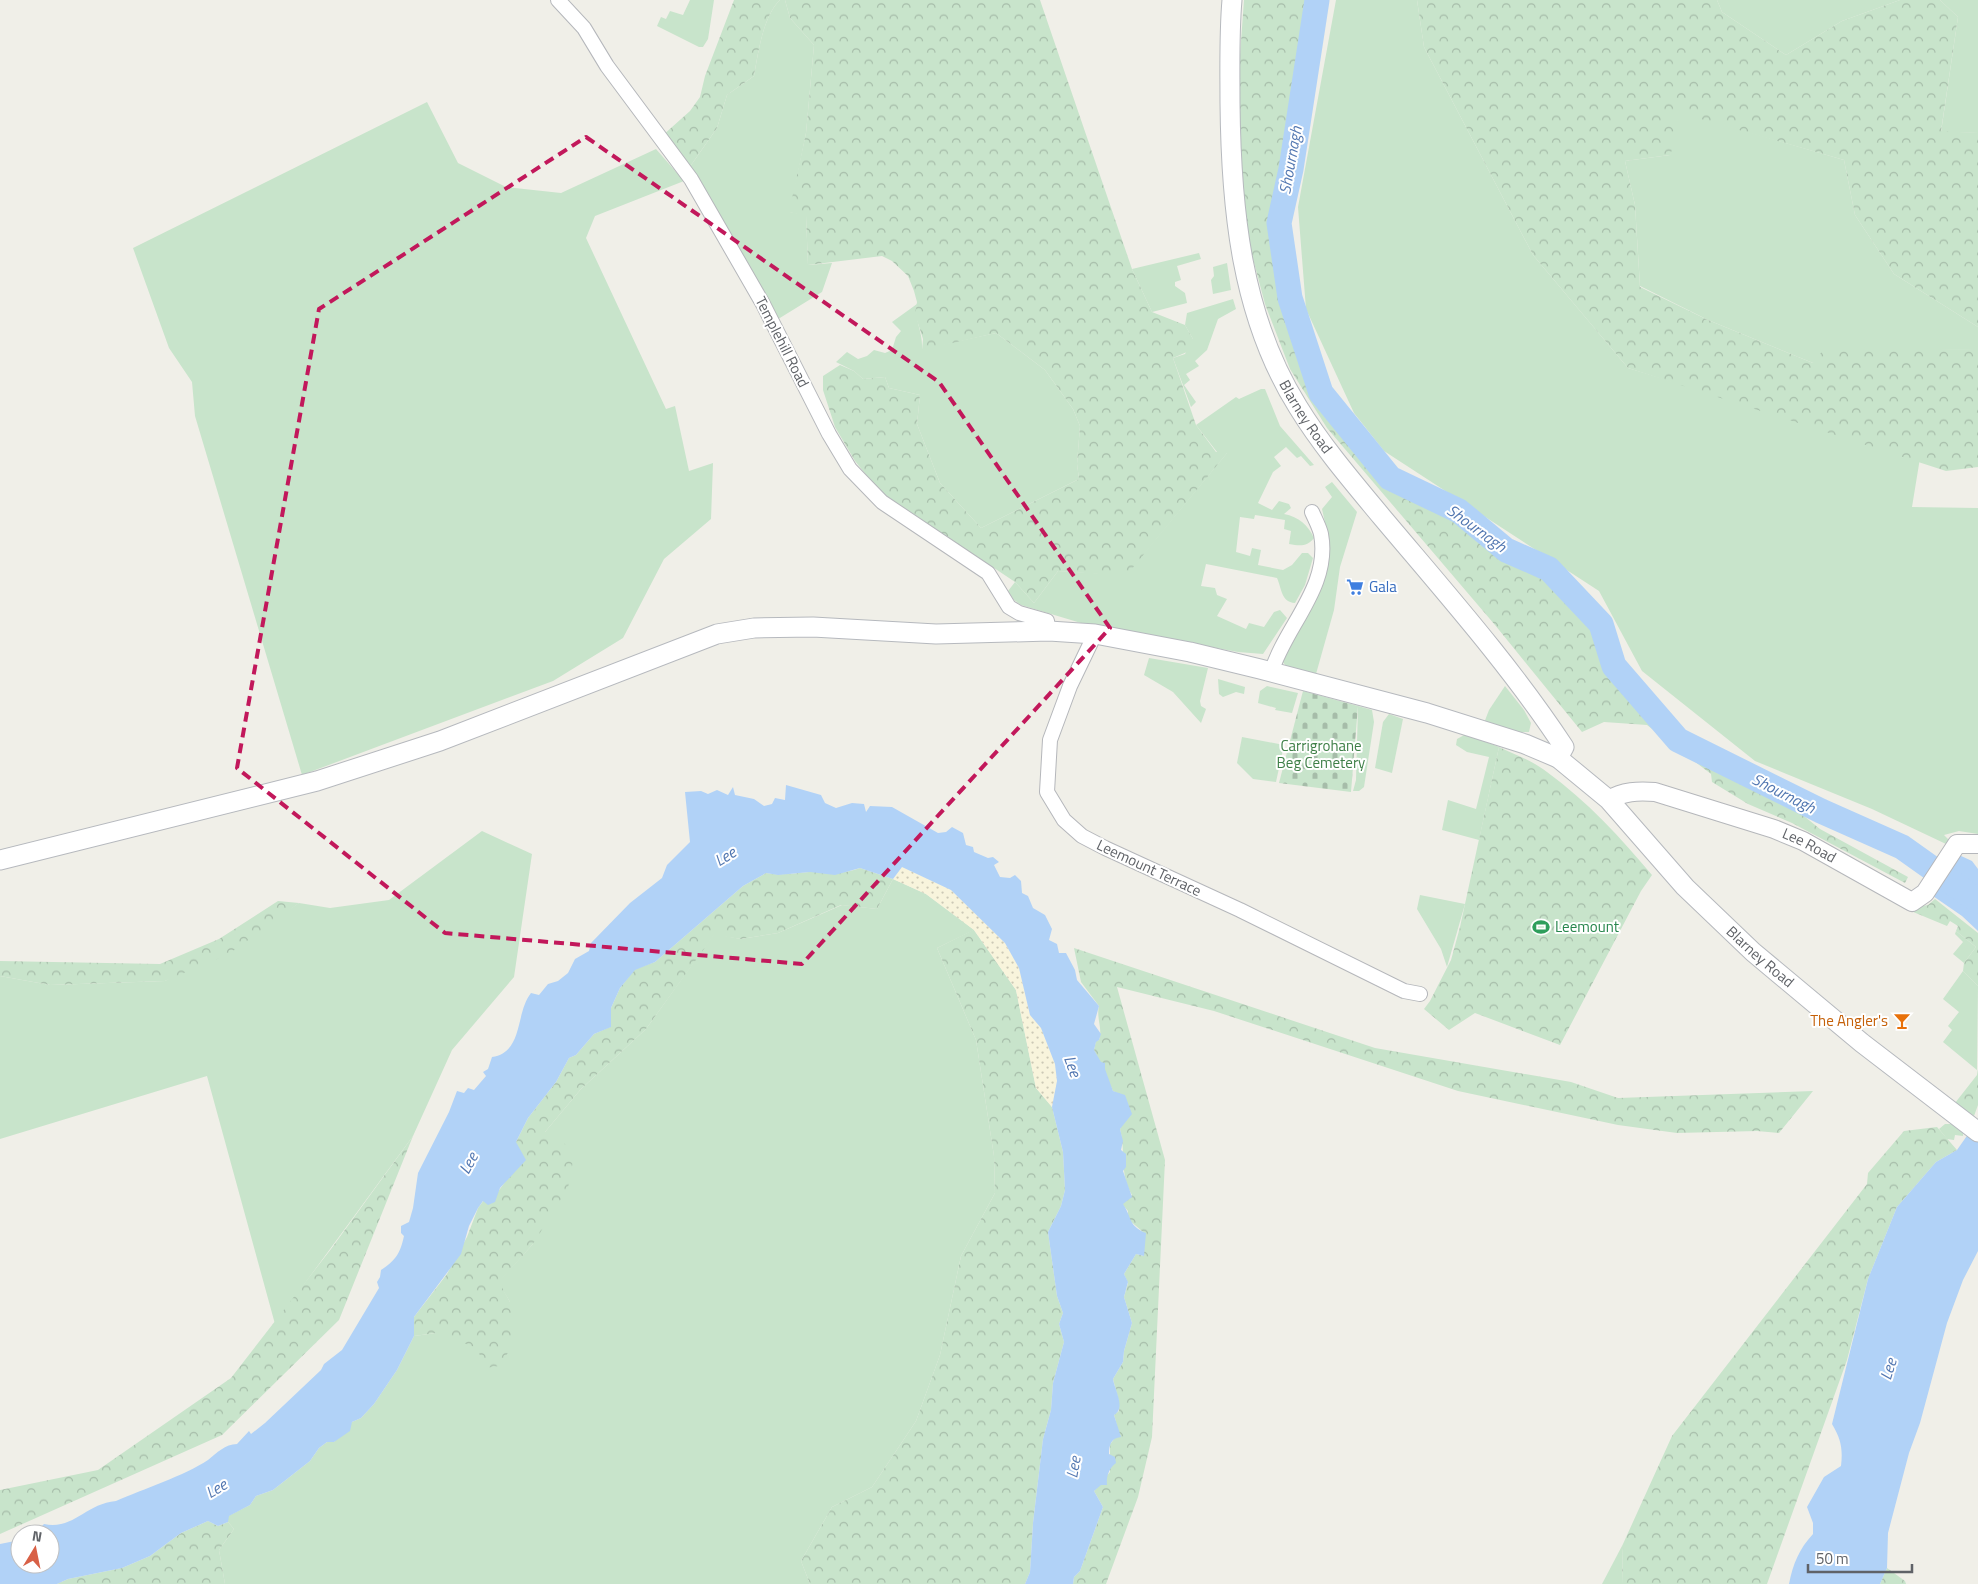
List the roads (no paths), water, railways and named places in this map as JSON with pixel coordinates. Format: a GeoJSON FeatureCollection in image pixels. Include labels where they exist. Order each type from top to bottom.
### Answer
{"type":"FeatureCollection","features":[{"type":"Feature","properties":{"kind":"main road","name":"Blarney Road"},"geometry":{"type":"LineString","coordinates":[[1232,0],[1230,41],[1233,189],[1242,256],[1255,313],[1270,355],[1298,407],[1328,451],[1510,672],[1543,715],[1564,747],[1558,758]]}},
{"type":"Feature","properties":{"kind":"main road","name":"Blarney Road"},"geometry":{"type":"LineString","coordinates":[[0,860],[317,781],[440,741],[717,634],[754,628],[814,627],[936,634],[1049,631],[1095,634],[1190,652],[1483,729],[1558,758],[1608,800],[1685,887],[1753,952],[1862,1043],[1978,1132]]}},
{"type":"Feature","properties":{"kind":"street","name":"Templehill Road"},"geometry":{"type":"LineString","coordinates":[[558,0],[584,28],[607,66],[691,179],[763,304],[826,429],[850,468],[882,502],[988,573],[1009,607],[1019,613],[1047,621],[1049,631]]}},
{"type":"Feature","properties":{"kind":"street"},"geometry":{"type":"LineString","coordinates":[[1272,673],[1277,656],[1312,594],[1318,574],[1322,553],[1321,533],[1312,512]]}},
{"type":"Feature","properties":{"kind":"street","name":"Leemount Terrace"},"geometry":{"type":"LineString","coordinates":[[1095,634],[1070,686],[1050,740],[1047,792],[1064,820],[1082,836],[1104,848],[1240,910],[1404,991],[1420,994]]}},
{"type":"Feature","properties":{"kind":"street","name":"Lee Road"},"geometry":{"type":"LineString","coordinates":[[1608,800],[1618,794],[1655,792],[1774,829],[1803,841],[1912,902],[1924,893],[1958,844],[1978,844]]}},
{"type":"Feature","properties":{"kind":"water","name":"Lee"},"geometry":{"type":"Polygon","coordinates":[[[786,785],[821,795],[825,803],[836,808],[852,803],[864,804],[866,812],[870,806],[892,807],[938,833],[946,832],[952,827],[963,833],[966,845],[973,847],[974,852],[988,858],[993,857],[999,862],[994,865],[1000,877],[1010,878],[1015,875],[1021,881],[1022,893],[1028,896],[1033,908],[1045,915],[1052,929],[1049,940],[1057,944],[1059,953],[1066,953],[1075,970],[1077,980],[1099,1006],[1094,1024],[1101,1034],[1094,1050],[1101,1062],[1105,1063],[1105,1069],[1113,1091],[1125,1095],[1132,1114],[1120,1129],[1123,1141],[1121,1150],[1126,1154],[1126,1167],[1123,1171],[1132,1197],[1123,1204],[1133,1224],[1146,1233],[1144,1256],[1136,1254],[1124,1274],[1128,1282],[1124,1297],[1132,1323],[1123,1362],[1113,1379],[1119,1399],[1119,1408],[1114,1415],[1121,1437],[1111,1442],[1109,1454],[1115,1457],[1116,1463],[1108,1473],[1107,1485],[1101,1485],[1094,1491],[1103,1507],[1080,1571],[1074,1577],[1073,1584],[1025,1584],[1030,1572],[1033,1523],[1043,1439],[1051,1410],[1053,1383],[1064,1342],[1059,1324],[1063,1313],[1057,1296],[1048,1232],[1061,1206],[1065,1190],[1063,1152],[1052,1107],[1057,1081],[1055,1064],[1041,1028],[1030,1015],[1019,968],[1005,943],[951,890],[902,867],[893,879],[860,868],[835,875],[810,872],[778,875],[766,873],[743,886],[655,962],[635,970],[620,988],[611,1008],[611,1027],[594,1034],[576,1055],[569,1058],[556,1082],[528,1118],[516,1142],[526,1160],[500,1188],[495,1202],[488,1205],[483,1201],[478,1208],[469,1226],[461,1254],[414,1317],[414,1336],[397,1370],[374,1404],[361,1418],[352,1422],[350,1431],[334,1442],[327,1442],[319,1448],[310,1461],[273,1490],[256,1496],[250,1505],[229,1516],[228,1522],[218,1526],[208,1521],[181,1533],[150,1556],[122,1568],[68,1579],[57,1584],[0,1584],[0,1544],[10,1542],[10,1574],[60,1574],[59,1524],[72,1520],[105,1503],[116,1501],[175,1477],[208,1460],[225,1447],[237,1444],[249,1431],[251,1434],[265,1423],[321,1370],[324,1364],[342,1350],[379,1288],[377,1282],[381,1270],[394,1260],[401,1248],[404,1236],[401,1233],[401,1226],[409,1222],[418,1173],[449,1112],[457,1091],[464,1093],[468,1088],[474,1090],[486,1076],[483,1072],[488,1069],[492,1057],[502,1054],[509,1048],[518,1031],[526,1001],[531,993],[539,995],[548,984],[558,981],[568,973],[575,959],[589,951],[591,943],[630,903],[662,878],[667,865],[690,842],[685,792],[701,791],[708,794],[717,790],[728,795],[733,787],[735,795],[754,799],[764,806],[772,804],[775,798],[785,800],[786,785]]]}},
{"type":"Feature","properties":{"kind":"water"},"geometry":{"type":"Polygon","coordinates":[[[1959,855],[1972,861],[1978,869],[1978,931],[1962,916],[1933,896],[1959,855]]]}},
{"type":"Feature","properties":{"kind":"water","name":"Lee"},"geometry":{"type":"Polygon","coordinates":[[[1978,1120],[1978,1251],[1963,1280],[1947,1323],[1920,1423],[1909,1453],[1888,1533],[1887,1568],[1880,1584],[1789,1584],[1797,1557],[1813,1534],[1813,1523],[1807,1507],[1824,1477],[1841,1466],[1841,1444],[1832,1424],[1868,1279],[1897,1207],[1936,1162],[1957,1150],[1978,1120]]]}},
{"type":"Feature","properties":{"kind":"waterway","name":"Shournagh"},"geometry":{"type":"LineString","coordinates":[[1317,0],[1291,169],[1279,223],[1290,298],[1321,393],[1390,478],[1459,511],[1506,550],[1549,569],[1601,624],[1614,666],[1678,740],[1821,811],[1902,847],[1978,901]]}},
{"type":"Feature","properties":{"kind":"place","name":"Gala"},"geometry":{"type":"Point","coordinates":[1355,587]}},
{"type":"Feature","properties":{"kind":"place","name":"Leemount"},"geometry":{"type":"Point","coordinates":[1541,927]}},
{"type":"Feature","properties":{"kind":"place","name":"The Angler's"},"geometry":{"type":"Point","coordinates":[1902,1021]}},
{"type":"Feature","properties":{"kind":"park label","name":"Carrigrohane Beg Cemetery"},"geometry":{"type":"Point","coordinates":[1321,754]}}]}
